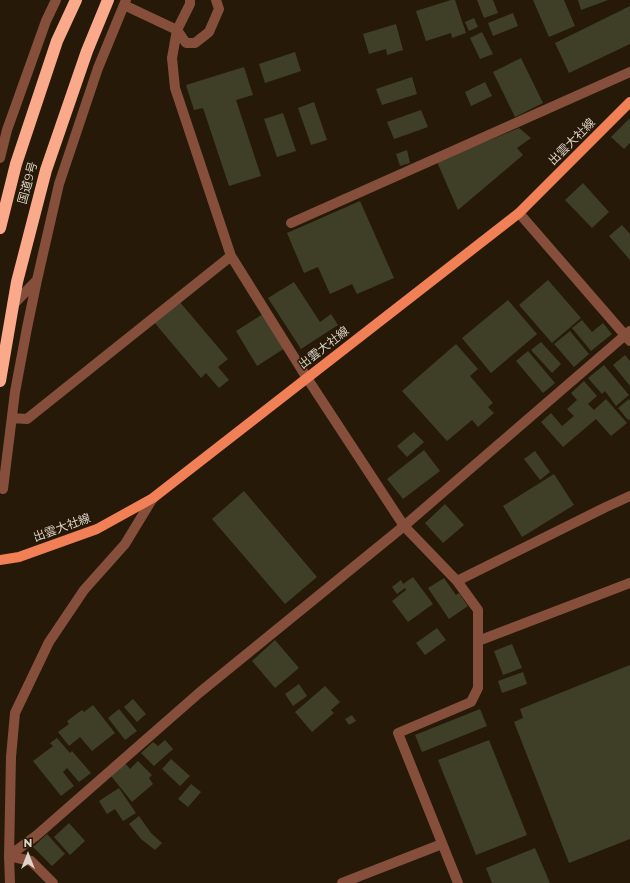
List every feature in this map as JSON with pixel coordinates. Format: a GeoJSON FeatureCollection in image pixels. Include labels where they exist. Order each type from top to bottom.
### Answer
{"type":"FeatureCollection","features":[{"type":"Feature","properties":{"kind":"highway","name":"国道9号"},"geometry":{"type":"LineString","coordinates":[[0,228],[16,164],[57,41],[76,0]]}},
{"type":"Feature","properties":{"kind":"highway","name":"国道9号"},"geometry":{"type":"LineString","coordinates":[[0,381],[17,282],[46,170],[87,51],[108,0]]}},
{"type":"Feature","properties":{"kind":"main road","name":"出雲大社線"},"geometry":{"type":"LineString","coordinates":[[0,560],[19,557],[97,529],[153,498],[519,213],[630,102]]}},
{"type":"Feature","properties":{"kind":"street"},"geometry":{"type":"LineString","coordinates":[[0,158],[8,130],[46,20],[56,0]]}},
{"type":"Feature","properties":{"kind":"street"},"geometry":{"type":"LineString","coordinates":[[190,0],[190,4],[177,30],[172,58],[175,88],[232,256],[307,378],[404,526],[457,581],[478,610],[478,688],[471,702],[398,733],[458,883]]}},
{"type":"Feature","properties":{"kind":"street"},"geometry":{"type":"LineString","coordinates":[[3,489],[15,392],[26,328],[59,184],[98,68],[125,3],[177,30],[186,43],[195,43],[208,32],[219,9],[216,0]]}},
{"type":"Feature","properties":{"kind":"street"},"geometry":{"type":"LineString","coordinates":[[292,223],[630,72]]}},
{"type":"Feature","properties":{"kind":"street"},"geometry":{"type":"LineString","coordinates":[[9,856],[36,835],[199,694],[404,526],[628,336],[519,213]]}},
{"type":"Feature","properties":{"kind":"street"},"geometry":{"type":"LineString","coordinates":[[12,418],[27,419],[232,256]]}},
{"type":"Feature","properties":{"kind":"street"},"geometry":{"type":"LineString","coordinates":[[12,306],[36,280]]}},
{"type":"Feature","properties":{"kind":"street"},"geometry":{"type":"LineString","coordinates":[[457,581],[606,506],[630,496]]}},
{"type":"Feature","properties":{"kind":"street"},"geometry":{"type":"LineString","coordinates":[[10,883],[9,856],[11,758],[15,713],[49,642],[84,590],[125,544],[153,498]]}},
{"type":"Feature","properties":{"kind":"street"},"geometry":{"type":"LineString","coordinates":[[478,641],[630,583]]}},
{"type":"Feature","properties":{"kind":"street"},"geometry":{"type":"LineString","coordinates":[[342,883],[442,844]]}},
{"type":"Feature","properties":{"kind":"street"},"geometry":{"type":"LineString","coordinates":[[9,856],[31,861],[53,883]]}},
{"type":"Feature","properties":{"kind":"building"},"geometry":{"type":"Polygon","coordinates":[[[455,0],[466,33],[452,38],[451,33],[426,41],[416,11],[455,0]]]}},
{"type":"Feature","properties":{"kind":"building"},"geometry":{"type":"Polygon","coordinates":[[[477,0],[493,0],[498,13],[484,18],[477,0]]]}},
{"type":"Feature","properties":{"kind":"building"},"geometry":{"type":"Polygon","coordinates":[[[533,0],[564,0],[575,26],[549,37],[533,0]]]}},
{"type":"Feature","properties":{"kind":"building"},"geometry":{"type":"Polygon","coordinates":[[[578,0],[608,0],[581,10],[578,0]]]}},
{"type":"Feature","properties":{"kind":"building"},"geometry":{"type":"Polygon","coordinates":[[[630,6],[630,44],[569,73],[555,43],[630,6]]]}},
{"type":"Feature","properties":{"kind":"building"},"geometry":{"type":"Polygon","coordinates":[[[513,13],[518,26],[493,36],[488,23],[513,13]]]}},
{"type":"Feature","properties":{"kind":"building"},"geometry":{"type":"Polygon","coordinates":[[[474,18],[478,27],[469,31],[465,22],[474,18]]]}},
{"type":"Feature","properties":{"kind":"building"},"geometry":{"type":"Polygon","coordinates":[[[396,24],[403,50],[387,55],[386,49],[369,54],[363,34],[396,24]]]}},
{"type":"Feature","properties":{"kind":"building"},"geometry":{"type":"Polygon","coordinates":[[[482,32],[493,54],[480,59],[470,38],[482,32]]]}},
{"type":"Feature","properties":{"kind":"building"},"geometry":{"type":"Polygon","coordinates":[[[295,52],[301,71],[265,83],[259,64],[295,52]]]}},
{"type":"Feature","properties":{"kind":"building"},"geometry":{"type":"Polygon","coordinates":[[[521,58],[543,103],[515,117],[493,72],[521,58]]]}},
{"type":"Feature","properties":{"kind":"building"},"geometry":{"type":"Polygon","coordinates":[[[244,67],[253,95],[236,100],[261,176],[229,186],[203,108],[194,110],[186,85],[244,67]]]}},
{"type":"Feature","properties":{"kind":"building"},"geometry":{"type":"Polygon","coordinates":[[[412,77],[417,94],[382,105],[376,89],[412,77]]]}},
{"type":"Feature","properties":{"kind":"building"},"geometry":{"type":"Polygon","coordinates":[[[485,82],[492,96],[471,106],[465,92],[485,82]]]}},
{"type":"Feature","properties":{"kind":"building"},"geometry":{"type":"Polygon","coordinates":[[[314,102],[327,140],[311,145],[298,108],[314,102]]]}},
{"type":"Feature","properties":{"kind":"building"},"geometry":{"type":"Polygon","coordinates":[[[421,110],[428,127],[394,139],[387,122],[421,110]]]}},
{"type":"Feature","properties":{"kind":"building"},"geometry":{"type":"Polygon","coordinates":[[[283,113],[296,151],[277,157],[264,119],[283,113]]]}},
{"type":"Feature","properties":{"kind":"building"},"geometry":{"type":"Polygon","coordinates":[[[629,119],[630,143],[624,149],[611,137],[629,119]]]}},
{"type":"Feature","properties":{"kind":"building"},"geometry":{"type":"Polygon","coordinates":[[[519,128],[531,138],[517,148],[523,155],[458,210],[437,162],[519,128]]]}},
{"type":"Feature","properties":{"kind":"building"},"geometry":{"type":"Polygon","coordinates":[[[407,150],[410,163],[400,166],[396,154],[407,150]]]}},
{"type":"Feature","properties":{"kind":"building"},"geometry":{"type":"Polygon","coordinates":[[[583,183],[609,212],[592,228],[565,200],[583,183]]]}},
{"type":"Feature","properties":{"kind":"building"},"geometry":{"type":"Polygon","coordinates":[[[360,201],[394,278],[357,294],[352,284],[330,294],[318,267],[304,273],[287,233],[360,201]]]}},
{"type":"Feature","properties":{"kind":"building"},"geometry":{"type":"Polygon","coordinates":[[[622,225],[630,234],[630,260],[609,236],[622,225]]]}},
{"type":"Feature","properties":{"kind":"building"},"geometry":{"type":"Polygon","coordinates":[[[548,280],[581,318],[552,343],[519,305],[548,280]]]}},
{"type":"Feature","properties":{"kind":"building"},"geometry":{"type":"Polygon","coordinates":[[[294,282],[320,322],[331,314],[338,325],[301,349],[268,298],[294,282]]]}},
{"type":"Feature","properties":{"kind":"building"},"geometry":{"type":"Polygon","coordinates":[[[508,300],[537,334],[491,373],[462,338],[508,300]]]}},
{"type":"Feature","properties":{"kind":"building"},"geometry":{"type":"Polygon","coordinates":[[[179,301],[228,359],[218,367],[229,380],[219,388],[206,373],[201,378],[154,322],[179,301]]]}},
{"type":"Feature","properties":{"kind":"building"},"geometry":{"type":"Polygon","coordinates":[[[263,314],[285,348],[257,366],[236,331],[263,314]]]}},
{"type":"Feature","properties":{"kind":"building"},"geometry":{"type":"Polygon","coordinates":[[[582,320],[592,332],[603,323],[612,334],[591,351],[572,328],[582,320]]]}},
{"type":"Feature","properties":{"kind":"building"},"geometry":{"type":"Polygon","coordinates":[[[570,331],[589,354],[574,367],[554,344],[570,331]]]}},
{"type":"Feature","properties":{"kind":"building"},"geometry":{"type":"Polygon","coordinates":[[[541,342],[561,364],[552,373],[531,350],[541,342]]]}},
{"type":"Feature","properties":{"kind":"building"},"geometry":{"type":"Polygon","coordinates":[[[456,344],[478,369],[470,376],[493,403],[488,407],[494,413],[478,427],[472,420],[447,441],[402,391],[456,344]]]}},
{"type":"Feature","properties":{"kind":"building"},"geometry":{"type":"Polygon","coordinates":[[[528,351],[555,383],[543,393],[516,361],[528,351]]]}},
{"type":"Feature","properties":{"kind":"building"},"geometry":{"type":"Polygon","coordinates":[[[625,355],[630,361],[630,386],[613,365],[625,355]]]}},
{"type":"Feature","properties":{"kind":"building"},"geometry":{"type":"Polygon","coordinates":[[[604,365],[629,395],[616,406],[605,391],[602,394],[588,378],[604,365]]]}},
{"type":"Feature","properties":{"kind":"building"},"geometry":{"type":"Polygon","coordinates":[[[584,381],[597,396],[588,404],[594,410],[606,399],[627,423],[611,436],[596,419],[563,447],[541,422],[551,413],[562,426],[574,416],[567,409],[577,400],[571,393],[584,381]]]}},
{"type":"Feature","properties":{"kind":"building"},"geometry":{"type":"Polygon","coordinates":[[[629,399],[630,419],[628,420],[618,408],[629,399]]]}},
{"type":"Feature","properties":{"kind":"building"},"geometry":{"type":"Polygon","coordinates":[[[414,432],[424,442],[407,457],[397,446],[414,432]]]}},
{"type":"Feature","properties":{"kind":"building"},"geometry":{"type":"Polygon","coordinates":[[[424,450],[440,471],[403,499],[387,479],[424,450]]]}},
{"type":"Feature","properties":{"kind":"building"},"geometry":{"type":"Polygon","coordinates":[[[535,451],[550,472],[540,480],[524,459],[535,451]]]}},
{"type":"Feature","properties":{"kind":"building"},"geometry":{"type":"Polygon","coordinates":[[[554,474],[574,505],[522,537],[503,506],[554,474]]]}},
{"type":"Feature","properties":{"kind":"building"},"geometry":{"type":"Polygon","coordinates":[[[244,491],[317,577],[285,604],[212,519],[244,491]]]}},
{"type":"Feature","properties":{"kind":"building"},"geometry":{"type":"Polygon","coordinates":[[[445,504],[464,525],[443,543],[425,523],[445,504]]]}},
{"type":"Feature","properties":{"kind":"building"},"geometry":{"type":"Polygon","coordinates":[[[413,577],[433,604],[408,622],[392,601],[406,590],[405,588],[397,594],[392,587],[401,580],[403,584],[413,577]]]}},
{"type":"Feature","properties":{"kind":"building"},"geometry":{"type":"Polygon","coordinates":[[[444,578],[456,595],[459,593],[468,606],[449,619],[428,588],[444,578]]]}},
{"type":"Feature","properties":{"kind":"building"},"geometry":{"type":"Polygon","coordinates":[[[437,628],[446,640],[425,655],[416,643],[437,628]]]}},
{"type":"Feature","properties":{"kind":"building"},"geometry":{"type":"Polygon","coordinates":[[[275,640],[299,668],[275,688],[252,661],[275,640]]]}},
{"type":"Feature","properties":{"kind":"building"},"geometry":{"type":"Polygon","coordinates":[[[512,644],[522,668],[503,675],[494,651],[512,644]]]}},
{"type":"Feature","properties":{"kind":"building"},"geometry":{"type":"Polygon","coordinates":[[[630,665],[630,839],[569,863],[514,722],[523,718],[520,709],[630,665]]]}},
{"type":"Feature","properties":{"kind":"building"},"geometry":{"type":"Polygon","coordinates":[[[523,672],[527,684],[502,693],[498,681],[523,672]]]}},
{"type":"Feature","properties":{"kind":"building"},"geometry":{"type":"Polygon","coordinates":[[[299,684],[307,696],[293,706],[285,694],[299,684]]]}},
{"type":"Feature","properties":{"kind":"building"},"geometry":{"type":"Polygon","coordinates":[[[325,686],[340,702],[331,710],[334,713],[312,732],[295,712],[325,686]]]}},
{"type":"Feature","properties":{"kind":"building"},"geometry":{"type":"Polygon","coordinates":[[[133,699],[146,714],[137,722],[124,707],[133,699]]]}},
{"type":"Feature","properties":{"kind":"building"},"geometry":{"type":"Polygon","coordinates":[[[93,705],[115,733],[92,751],[80,737],[69,746],[58,732],[69,724],[67,721],[82,710],[84,712],[93,705]]]}},
{"type":"Feature","properties":{"kind":"building"},"geometry":{"type":"Polygon","coordinates":[[[119,709],[137,731],[125,740],[108,718],[119,709]]]}},
{"type":"Feature","properties":{"kind":"building"},"geometry":{"type":"Polygon","coordinates":[[[480,709],[487,726],[422,752],[415,735],[480,709]]]}},
{"type":"Feature","properties":{"kind":"building"},"geometry":{"type":"Polygon","coordinates":[[[352,715],[356,721],[349,725],[345,719],[352,715]]]}},
{"type":"Feature","properties":{"kind":"building"},"geometry":{"type":"Polygon","coordinates":[[[57,738],[70,753],[72,751],[91,773],[79,782],[67,768],[63,772],[74,786],[61,796],[33,761],[53,746],[50,743],[57,738]]]}},
{"type":"Feature","properties":{"kind":"building"},"geometry":{"type":"Polygon","coordinates":[[[165,740],[173,749],[154,766],[141,753],[153,742],[158,746],[165,740]]]}},
{"type":"Feature","properties":{"kind":"building"},"geometry":{"type":"Polygon","coordinates":[[[489,740],[527,835],[476,855],[438,760],[489,740]]]}},
{"type":"Feature","properties":{"kind":"building"},"geometry":{"type":"Polygon","coordinates":[[[171,759],[190,776],[180,786],[162,769],[171,759]]]}},
{"type":"Feature","properties":{"kind":"building"},"geometry":{"type":"Polygon","coordinates":[[[138,761],[152,775],[149,778],[153,784],[132,802],[111,776],[125,763],[130,769],[138,761]]]}},
{"type":"Feature","properties":{"kind":"building"},"geometry":{"type":"Polygon","coordinates":[[[191,784],[201,792],[188,807],[178,799],[191,784]]]}},
{"type":"Feature","properties":{"kind":"building"},"geometry":{"type":"Polygon","coordinates":[[[119,788],[136,813],[123,821],[115,809],[107,814],[99,801],[119,788]]]}},
{"type":"Feature","properties":{"kind":"building"},"geometry":{"type":"Polygon","coordinates":[[[139,816],[151,833],[162,843],[155,850],[141,839],[129,824],[139,816]]]}},
{"type":"Feature","properties":{"kind":"building"},"geometry":{"type":"Polygon","coordinates":[[[69,823],[85,841],[70,855],[54,837],[69,823]]]}},
{"type":"Feature","properties":{"kind":"building"},"geometry":{"type":"Polygon","coordinates":[[[47,834],[65,854],[52,866],[33,847],[47,834]]]}},
{"type":"Feature","properties":{"kind":"building"},"geometry":{"type":"Polygon","coordinates":[[[535,848],[550,883],[492,883],[486,868],[535,848]]]}}]}
